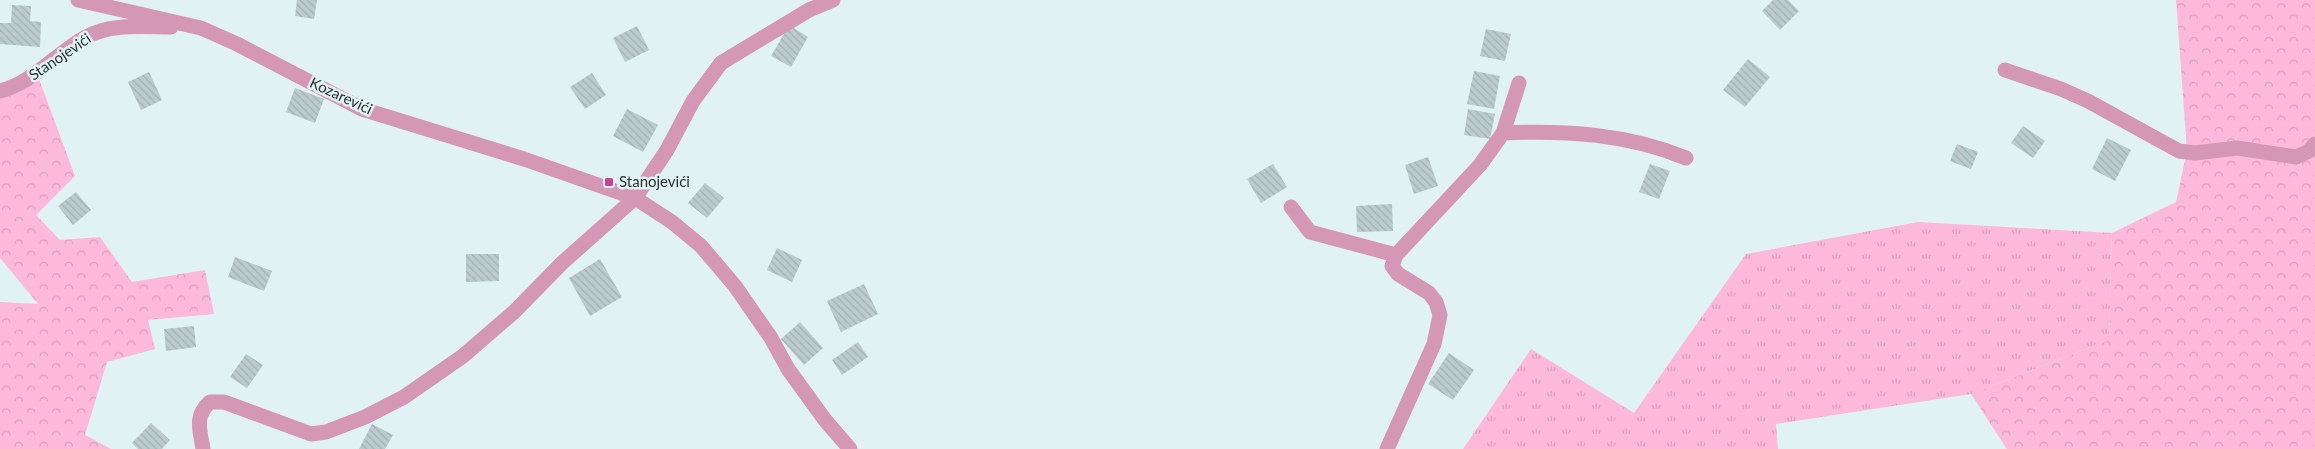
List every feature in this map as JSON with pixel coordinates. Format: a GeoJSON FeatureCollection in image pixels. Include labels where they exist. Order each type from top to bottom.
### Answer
{"type":"FeatureCollection","features":[{"type":"Feature","properties":{"kind":"street","name":"Kozarevići"},"geometry":{"type":"LineString","coordinates":[[78,0],[201,28],[237,44],[362,109],[524,159],[635,198]]}},
{"type":"Feature","properties":{"kind":"street"},"geometry":{"type":"LineString","coordinates":[[203,449],[198,421],[201,410],[210,402],[224,402],[311,434],[326,432],[365,417],[404,397],[463,356],[514,312],[562,263],[635,198],[667,150],[693,101],[721,63],[809,10],[833,0]]}},
{"type":"Feature","properties":{"kind":"street","name":"Stanojevići"},"geometry":{"type":"LineString","coordinates":[[0,91],[24,81],[86,37],[107,30],[127,27],[172,27],[180,22]]}},
{"type":"Feature","properties":{"kind":"street"},"geometry":{"type":"LineString","coordinates":[[2005,70],[2061,89],[2088,101],[2179,152],[2195,153],[2237,148],[2296,158],[2309,151],[2315,144]]}},
{"type":"Feature","properties":{"kind":"street"},"geometry":{"type":"LineString","coordinates":[[1388,449],[1434,344],[1440,315],[1436,302],[1429,293],[1398,274],[1392,266],[1396,255],[1480,165],[1503,133],[1520,84]]}},
{"type":"Feature","properties":{"kind":"street"},"geometry":{"type":"LineString","coordinates":[[1503,133],[1545,131],[1602,136],[1660,147],[1686,158]]}},
{"type":"Feature","properties":{"kind":"street"},"geometry":{"type":"LineString","coordinates":[[635,198],[672,222],[701,246],[735,286],[771,338],[788,369],[825,420],[850,449]]}},
{"type":"Feature","properties":{"kind":"street"},"geometry":{"type":"LineString","coordinates":[[1291,207],[1310,232],[1396,255]]}},
{"type":"Feature","properties":{"kind":"green space"},"geometry":{"type":"Polygon","coordinates":[[[2176,0],[2315,0],[2315,449],[2007,449],[1971,394],[2109,340],[2112,233],[2176,202],[2187,151],[2176,0]]]}},
{"type":"Feature","properties":{"kind":"green space"},"geometry":{"type":"Polygon","coordinates":[[[39,79],[75,176],[36,215],[60,240],[100,237],[132,282],[205,270],[214,314],[148,320],[155,349],[107,362],[85,435],[111,449],[0,449],[0,302],[38,304],[0,258],[0,96],[39,79]]]}},
{"type":"Feature","properties":{"kind":"green space"},"geometry":{"type":"Polygon","coordinates":[[[1918,222],[2112,233],[2109,340],[1971,394],[1776,424],[1778,449],[1463,449],[1531,349],[1634,413],[1746,254],[1918,222]]]}},
{"type":"Feature","properties":{"kind":"building"},"geometry":{"type":"Polygon","coordinates":[[[297,0],[317,0],[314,19],[295,16],[297,0]]]}},
{"type":"Feature","properties":{"kind":"building"},"geometry":{"type":"Polygon","coordinates":[[[1773,0],[1788,0],[1799,11],[1780,30],[1762,11],[1773,0]]]}},
{"type":"Feature","properties":{"kind":"building"},"geometry":{"type":"Polygon","coordinates":[[[12,5],[31,6],[30,21],[41,22],[40,47],[0,44],[0,23],[11,23],[12,5]]]}},
{"type":"Feature","properties":{"kind":"building"},"geometry":{"type":"Polygon","coordinates":[[[789,25],[808,37],[791,67],[771,56],[789,25]]]}},
{"type":"Feature","properties":{"kind":"building"},"geometry":{"type":"Polygon","coordinates":[[[637,26],[649,50],[625,62],[613,38],[637,26]]]}},
{"type":"Feature","properties":{"kind":"building"},"geometry":{"type":"Polygon","coordinates":[[[1486,29],[1511,34],[1505,61],[1480,56],[1486,29]]]}},
{"type":"Feature","properties":{"kind":"building"},"geometry":{"type":"Polygon","coordinates":[[[1748,59],[1770,77],[1745,107],[1723,90],[1748,59]]]}},
{"type":"Feature","properties":{"kind":"building"},"geometry":{"type":"Polygon","coordinates":[[[1474,71],[1500,76],[1494,109],[1467,104],[1474,71]]]}},
{"type":"Feature","properties":{"kind":"building"},"geometry":{"type":"Polygon","coordinates":[[[149,72],[162,100],[141,110],[128,82],[149,72]]]}},
{"type":"Feature","properties":{"kind":"building"},"geometry":{"type":"Polygon","coordinates":[[[592,73],[606,95],[585,109],[570,87],[592,73]]]}},
{"type":"Feature","properties":{"kind":"building"},"geometry":{"type":"Polygon","coordinates":[[[295,88],[324,99],[315,123],[286,112],[295,88]]]}},
{"type":"Feature","properties":{"kind":"building"},"geometry":{"type":"Polygon","coordinates":[[[627,109],[658,125],[643,152],[613,136],[627,109]]]}},
{"type":"Feature","properties":{"kind":"building"},"geometry":{"type":"Polygon","coordinates":[[[1468,109],[1495,114],[1490,139],[1464,135],[1468,109]]]}},
{"type":"Feature","properties":{"kind":"building"},"geometry":{"type":"Polygon","coordinates":[[[2023,126],[2045,141],[2033,158],[2011,143],[2023,126]]]}},
{"type":"Feature","properties":{"kind":"building"},"geometry":{"type":"Polygon","coordinates":[[[2107,138],[2131,150],[2115,181],[2092,169],[2107,138]]]}},
{"type":"Feature","properties":{"kind":"building"},"geometry":{"type":"Polygon","coordinates":[[[1957,144],[1978,152],[1971,169],[1950,161],[1957,144]]]}},
{"type":"Feature","properties":{"kind":"building"},"geometry":{"type":"Polygon","coordinates":[[[1428,157],[1438,186],[1414,194],[1405,165],[1428,157]]]}},
{"type":"Feature","properties":{"kind":"building"},"geometry":{"type":"Polygon","coordinates":[[[1273,164],[1287,187],[1261,203],[1247,179],[1273,164]]]}},
{"type":"Feature","properties":{"kind":"building"},"geometry":{"type":"Polygon","coordinates":[[[1650,164],[1670,171],[1659,199],[1639,192],[1650,164]]]}},
{"type":"Feature","properties":{"kind":"building"},"geometry":{"type":"Polygon","coordinates":[[[705,183],[724,198],[707,218],[688,203],[705,183]]]}},
{"type":"Feature","properties":{"kind":"building"},"geometry":{"type":"Polygon","coordinates":[[[76,192],[91,210],[73,225],[58,206],[76,192]]]}},
{"type":"Feature","properties":{"kind":"building"},"geometry":{"type":"Polygon","coordinates":[[[1392,204],[1393,231],[1357,232],[1356,206],[1392,204]]]}},
{"type":"Feature","properties":{"kind":"building"},"geometry":{"type":"Polygon","coordinates":[[[777,248],[802,260],[792,282],[767,270],[777,248]]]}},
{"type":"Feature","properties":{"kind":"building"},"geometry":{"type":"Polygon","coordinates":[[[466,254],[499,254],[499,281],[466,282],[466,254]]]}},
{"type":"Feature","properties":{"kind":"building"},"geometry":{"type":"Polygon","coordinates":[[[235,257],[272,271],[264,291],[228,277],[235,257]]]}},
{"type":"Feature","properties":{"kind":"building"},"geometry":{"type":"Polygon","coordinates":[[[600,259],[622,297],[590,316],[569,278],[600,259]]]}},
{"type":"Feature","properties":{"kind":"building"},"geometry":{"type":"Polygon","coordinates":[[[864,284],[878,314],[841,332],[827,301],[864,284]]]}},
{"type":"Feature","properties":{"kind":"building"},"geometry":{"type":"Polygon","coordinates":[[[800,322],[823,348],[804,365],[781,339],[800,322]]]}},
{"type":"Feature","properties":{"kind":"building"},"geometry":{"type":"Polygon","coordinates":[[[194,326],[196,347],[166,351],[164,329],[194,326]]]}},
{"type":"Feature","properties":{"kind":"building"},"geometry":{"type":"Polygon","coordinates":[[[858,342],[868,357],[842,375],[832,360],[858,342]]]}},
{"type":"Feature","properties":{"kind":"building"},"geometry":{"type":"Polygon","coordinates":[[[1449,353],[1474,370],[1453,400],[1428,384],[1449,353]]]}},
{"type":"Feature","properties":{"kind":"building"},"geometry":{"type":"Polygon","coordinates":[[[246,354],[263,365],[247,388],[230,377],[246,354]]]}},
{"type":"Feature","properties":{"kind":"building"},"geometry":{"type":"Polygon","coordinates":[[[151,423],[170,440],[162,449],[138,449],[132,443],[151,423]]]}},
{"type":"Feature","properties":{"kind":"building"},"geometry":{"type":"Polygon","coordinates":[[[372,424],[393,435],[385,449],[359,449],[372,424]]]}},
{"type":"Feature","properties":{"kind":"place","name":"Stanojevići"},"geometry":{"type":"Point","coordinates":[609,182]}}]}
